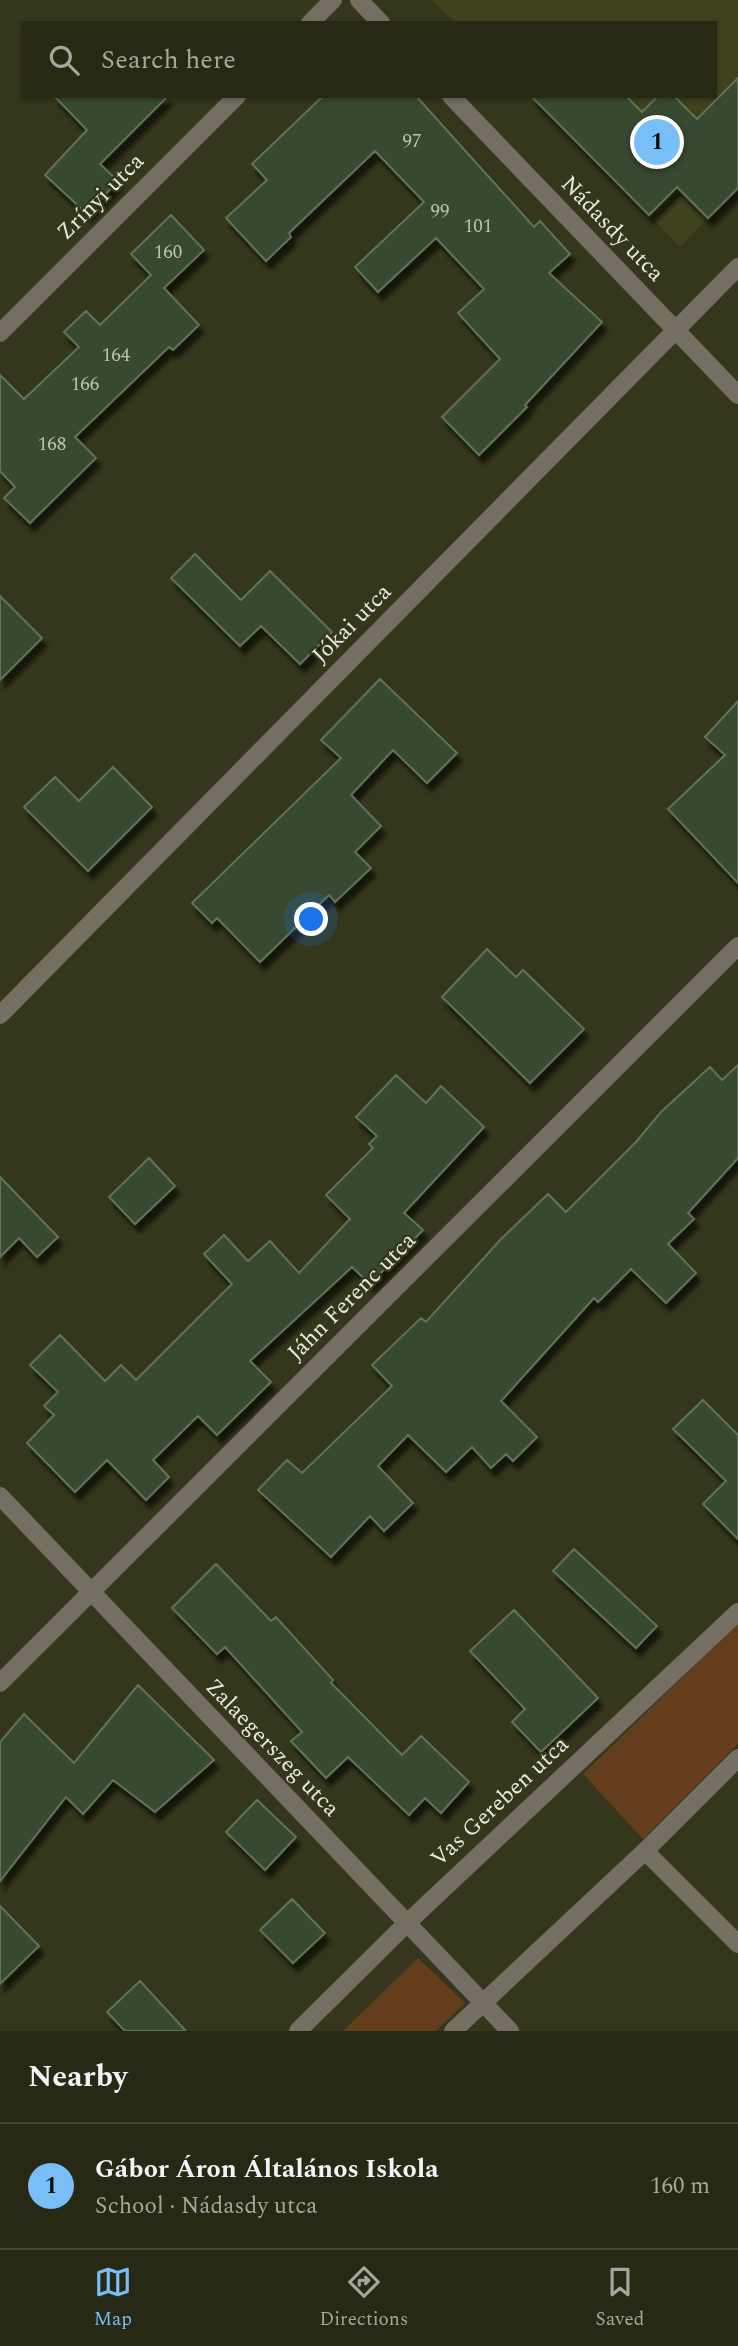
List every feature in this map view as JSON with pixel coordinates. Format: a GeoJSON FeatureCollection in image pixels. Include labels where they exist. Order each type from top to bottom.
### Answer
{"type":"FeatureCollection","features":[{"type":"Feature","properties":{"kind":"street"},"geometry":{"type":"LineString","coordinates":[[312,21],[333,0]]}},
{"type":"Feature","properties":{"kind":"street"},"geometry":{"type":"LineString","coordinates":[[359,0],[378,21]]}},
{"type":"Feature","properties":{"kind":"street","name":"Zrínyi utca"},"geometry":{"type":"LineString","coordinates":[[0,333],[235,98]]}},
{"type":"Feature","properties":{"kind":"street","name":"Nádasdy utca"},"geometry":{"type":"LineString","coordinates":[[453,98],[738,396]]}},
{"type":"Feature","properties":{"kind":"street","name":"Jókai utca"},"geometry":{"type":"LineString","coordinates":[[0,1015],[738,267]]}},
{"type":"Feature","properties":{"kind":"street","name":"Jáhn Ferenc utca"},"geometry":{"type":"LineString","coordinates":[[0,1683],[738,946]]}},
{"type":"Feature","properties":{"kind":"street","name":"Zalaegerszeg utca"},"geometry":{"type":"LineString","coordinates":[[0,1496],[510,2031]]}},
{"type":"Feature","properties":{"kind":"street","name":"Vas Gereben utca"},"geometry":{"type":"LineString","coordinates":[[298,2031],[406,1924],[738,1612]]}},
{"type":"Feature","properties":{"kind":"street"},"geometry":{"type":"LineString","coordinates":[[453,2031],[645,1851],[738,1758]]}},
{"type":"Feature","properties":{"kind":"street"},"geometry":{"type":"LineString","coordinates":[[645,1851],[738,1944]]}},
{"type":"Feature","properties":{"kind":"shaded area"},"geometry":{"type":"Polygon","coordinates":[[[431,0],[738,0],[738,188],[680,247],[533,98],[717,98],[717,21],[455,21],[431,0]]]}},
{"type":"Feature","properties":{"kind":"shaded area"},"geometry":{"type":"Polygon","coordinates":[[[738,1623],[738,1744],[643,1839],[583,1774],[738,1623]]]}},
{"type":"Feature","properties":{"kind":"shaded area"},"geometry":{"type":"Polygon","coordinates":[[[418,1958],[465,2003],[436,2031],[343,2031],[418,1958]]]}},
{"type":"Feature","properties":{"kind":"building"},"geometry":{"type":"Polygon","coordinates":[[[738,78],[738,188],[708,218],[677,187],[649,215],[533,98],[628,98],[642,112],[656,98],[676,98],[697,119],[738,78]]]}},
{"type":"Feature","properties":{"kind":"building"},"geometry":{"type":"Polygon","coordinates":[[[56,98],[166,98],[100,164],[118,181],[87,214],[45,175],[87,130],[56,98]]]}},
{"type":"Feature","properties":{"kind":"building"},"geometry":{"type":"Polygon","coordinates":[[[321,98],[418,98],[534,227],[540,221],[570,254],[549,273],[602,322],[525,405],[527,407],[479,455],[442,417],[500,359],[458,313],[484,289],[436,238],[378,292],[355,267],[424,202],[375,151],[289,233],[291,237],[266,261],[226,218],[267,180],[252,164],[321,98]]]}},
{"type":"Feature","properties":{"kind":"building"},"geometry":{"type":"Polygon","coordinates":[[[171,215],[204,250],[164,288],[199,325],[173,350],[169,347],[75,437],[96,458],[30,523],[4,498],[15,487],[0,471],[0,375],[24,399],[79,347],[64,332],[86,311],[100,325],[151,275],[131,254],[171,215]]]}},
{"type":"Feature","properties":{"kind":"building"},"geometry":{"type":"Polygon","coordinates":[[[195,554],[241,600],[270,571],[332,632],[300,664],[261,626],[240,646],[171,578],[195,554]]]}},
{"type":"Feature","properties":{"kind":"building"},"geometry":{"type":"Polygon","coordinates":[[[0,596],[42,638],[0,680],[0,596]]]}},
{"type":"Feature","properties":{"kind":"building"},"geometry":{"type":"Polygon","coordinates":[[[380,679],[457,753],[427,783],[393,750],[351,795],[381,826],[355,852],[371,868],[335,902],[329,895],[260,962],[217,918],[212,923],[192,903],[341,758],[321,740],[380,679]]]}},
{"type":"Feature","properties":{"kind":"building"},"geometry":{"type":"Polygon","coordinates":[[[738,701],[738,883],[668,809],[725,755],[705,737],[738,701]]]}},
{"type":"Feature","properties":{"kind":"building"},"geometry":{"type":"Polygon","coordinates":[[[113,767],[152,807],[88,871],[24,807],[55,777],[79,801],[113,767]]]}},
{"type":"Feature","properties":{"kind":"building"},"geometry":{"type":"Polygon","coordinates":[[[487,949],[516,977],[523,970],[584,1029],[530,1083],[442,997],[487,949]]]}},
{"type":"Feature","properties":{"kind":"building"},"geometry":{"type":"Polygon","coordinates":[[[738,1065],[738,1158],[688,1213],[694,1219],[668,1244],[696,1273],[666,1303],[631,1269],[598,1302],[594,1298],[501,1401],[537,1437],[513,1461],[506,1454],[491,1468],[472,1447],[446,1472],[408,1435],[378,1466],[413,1503],[384,1531],[370,1516],[331,1557],[258,1490],[287,1460],[302,1473],[392,1386],[372,1365],[421,1318],[426,1322],[501,1239],[548,1194],[566,1212],[636,1142],[661,1112],[710,1067],[722,1080],[738,1065]]]}},
{"type":"Feature","properties":{"kind":"building"},"geometry":{"type":"Polygon","coordinates":[[[396,1075],[426,1103],[441,1086],[484,1127],[404,1213],[423,1230],[370,1284],[352,1267],[250,1361],[271,1382],[217,1435],[198,1416],[153,1460],[169,1477],[146,1500],[107,1460],[75,1492],[27,1443],[54,1415],[44,1406],[58,1392],[30,1365],[60,1335],[105,1381],[121,1365],[136,1380],[232,1284],[204,1254],[224,1235],[248,1261],[270,1241],[299,1273],[350,1219],[326,1195],[373,1148],[369,1144],[377,1136],[356,1117],[396,1075]]]}},
{"type":"Feature","properties":{"kind":"building"},"geometry":{"type":"Polygon","coordinates":[[[149,1158],[175,1186],[135,1224],[109,1197],[149,1158]]]}},
{"type":"Feature","properties":{"kind":"building"},"geometry":{"type":"Polygon","coordinates":[[[0,1177],[58,1237],[37,1257],[19,1238],[0,1257],[0,1177]]]}},
{"type":"Feature","properties":{"kind":"building"},"geometry":{"type":"Polygon","coordinates":[[[703,1400],[738,1435],[738,1539],[703,1504],[726,1481],[673,1429],[703,1400]]]}},
{"type":"Feature","properties":{"kind":"building"},"geometry":{"type":"Polygon","coordinates":[[[574,1549],[657,1626],[636,1648],[553,1571],[574,1549]]]}},
{"type":"Feature","properties":{"kind":"building"},"geometry":{"type":"Polygon","coordinates":[[[216,1564],[271,1621],[276,1617],[333,1680],[331,1683],[402,1755],[421,1736],[469,1782],[441,1813],[425,1798],[409,1815],[348,1757],[326,1778],[291,1741],[302,1732],[225,1647],[217,1654],[172,1608],[216,1564]]]}},
{"type":"Feature","properties":{"kind":"building"},"geometry":{"type":"Polygon","coordinates":[[[514,1610],[598,1698],[541,1752],[512,1722],[525,1709],[470,1651],[514,1610]]]}},
{"type":"Feature","properties":{"kind":"building"},"geometry":{"type":"Polygon","coordinates":[[[138,1685],[214,1760],[155,1812],[113,1780],[83,1814],[66,1797],[0,1881],[0,1742],[24,1714],[74,1763],[138,1685]]]}},
{"type":"Feature","properties":{"kind":"building"},"geometry":{"type":"Polygon","coordinates":[[[257,1800],[296,1837],[265,1870],[226,1832],[257,1800]]]}},
{"type":"Feature","properties":{"kind":"building"},"geometry":{"type":"Polygon","coordinates":[[[292,1899],[325,1933],[293,1963],[260,1930],[292,1899]]]}},
{"type":"Feature","properties":{"kind":"building"},"geometry":{"type":"Polygon","coordinates":[[[0,1906],[39,1946],[0,1984],[0,1906]]]}},
{"type":"Feature","properties":{"kind":"building"},"geometry":{"type":"Polygon","coordinates":[[[140,1981],[186,2031],[125,2031],[107,2012],[140,1981]]]}},
{"type":"Feature","properties":{"kind":"place","name":"Gábor Áron Általános Iskola"},"geometry":{"type":"Point","coordinates":[657,142]}}]}
